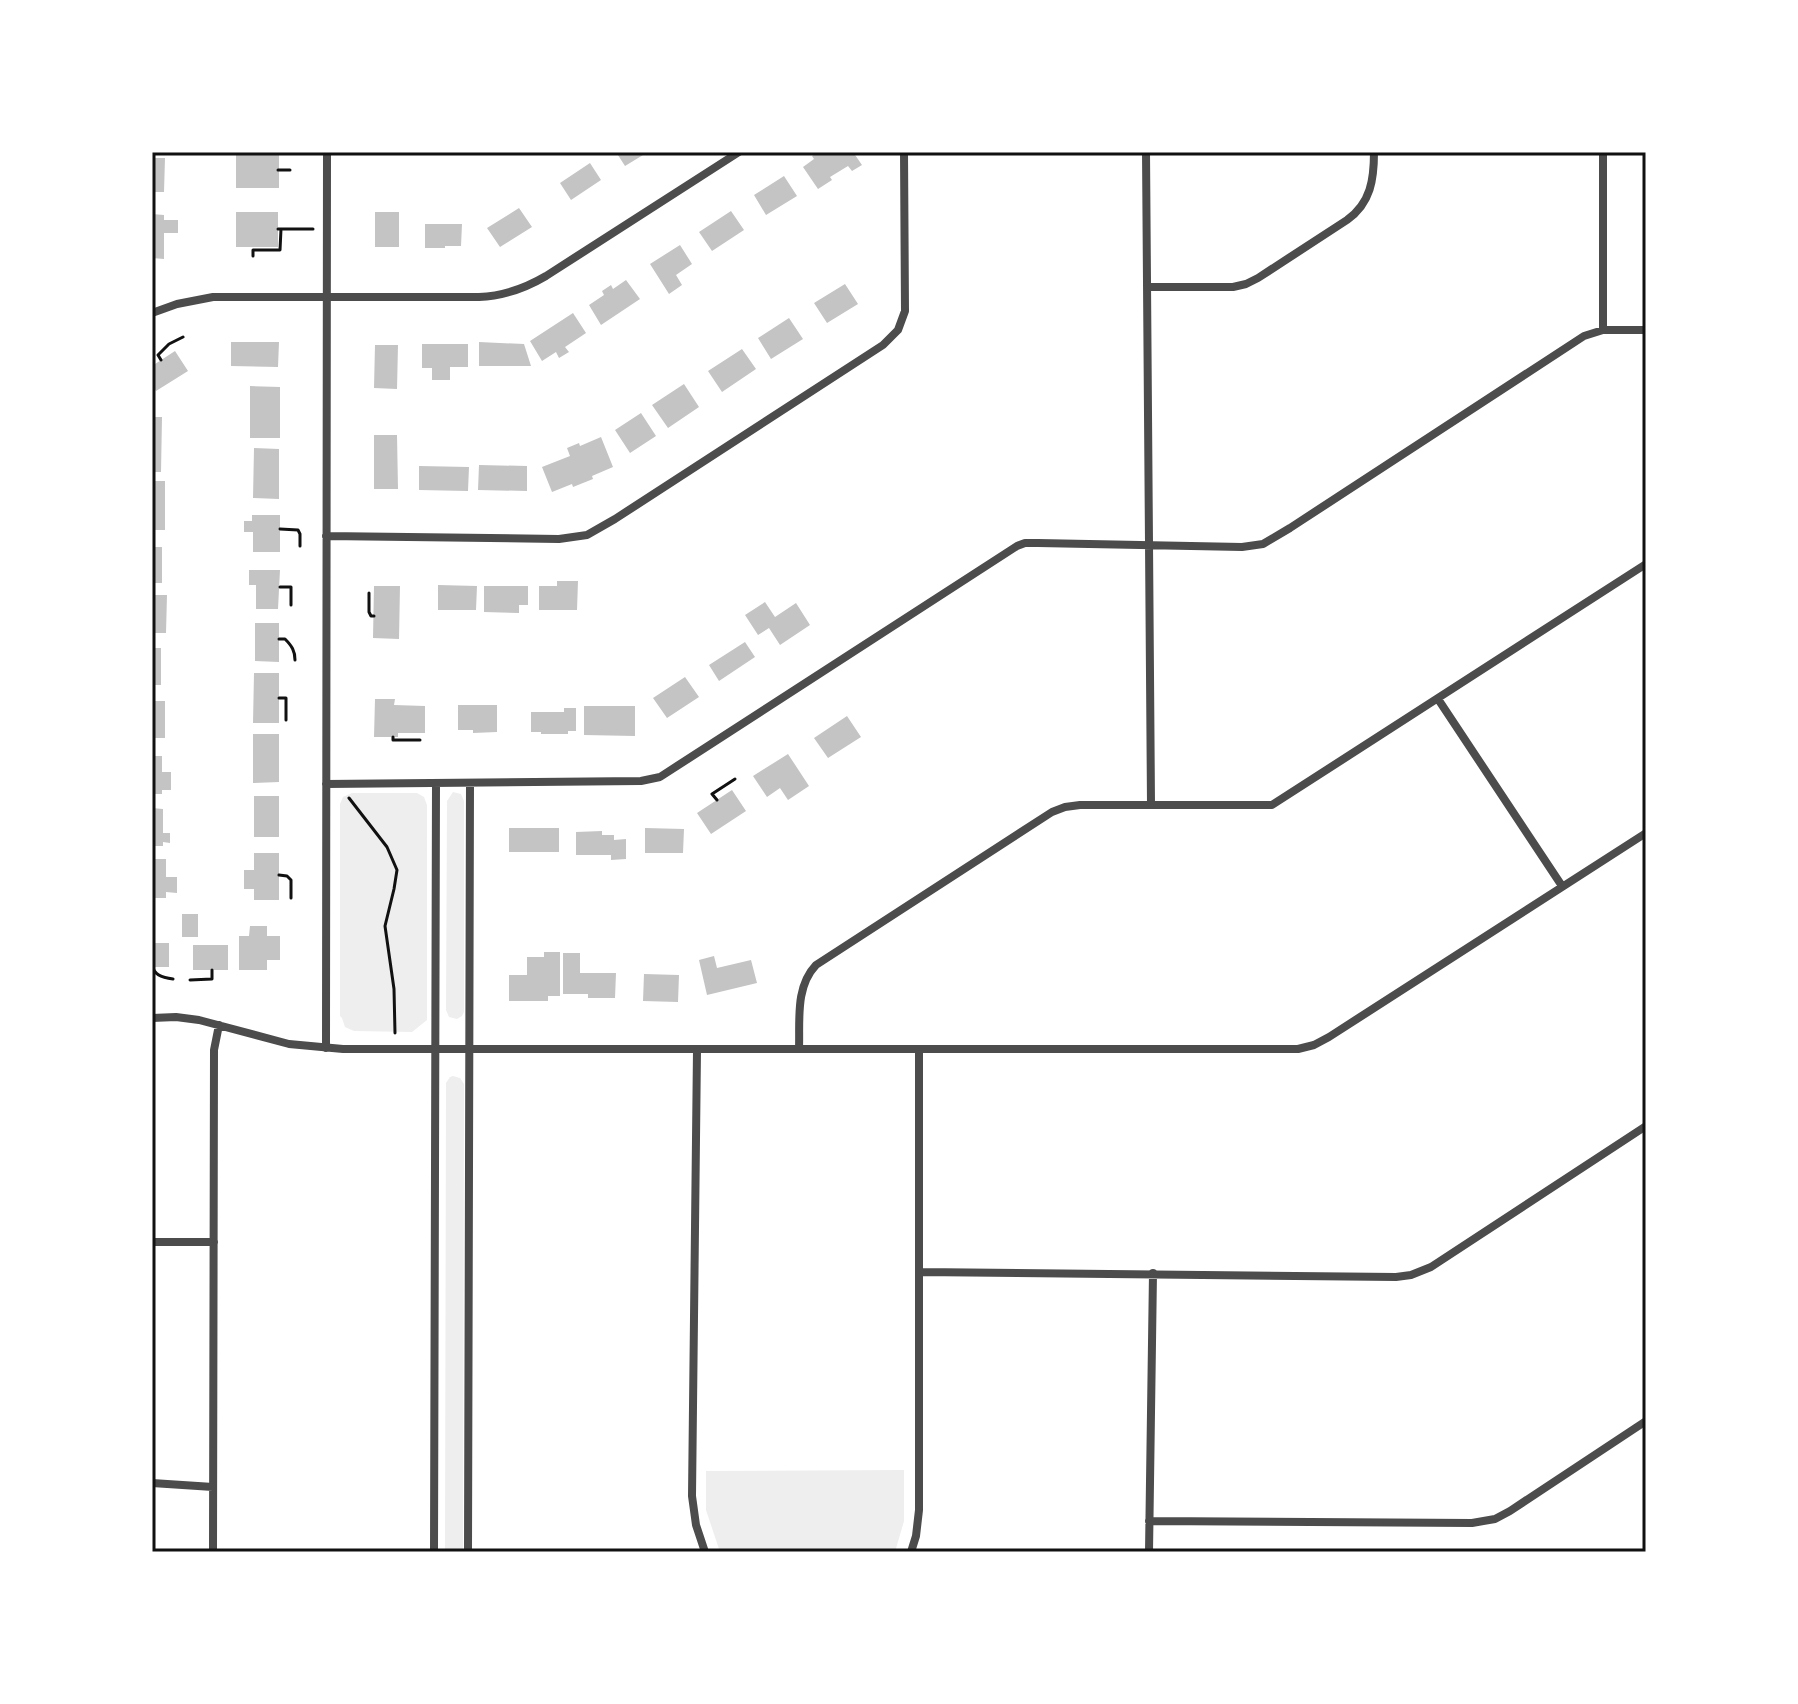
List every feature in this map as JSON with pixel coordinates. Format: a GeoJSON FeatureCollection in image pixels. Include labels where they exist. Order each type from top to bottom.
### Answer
{"type":"FeatureCollection","features":[{"type":"Feature","properties":{"kind":"street"},"geometry":{"type":"LineString","coordinates":[[326,1048],[327,152]]}},
{"type":"Feature","properties":{"kind":"street"},"geometry":{"type":"LineString","coordinates":[[152,313],[213,297],[501,295],[522,289],[546,276],[739,152]]}},
{"type":"Feature","properties":{"kind":"street"},"geometry":{"type":"LineString","coordinates":[[326,536],[559,539],[587,535],[883,345],[898,330],[905,311],[904,152]]}},
{"type":"Feature","properties":{"kind":"street"},"geometry":{"type":"LineString","coordinates":[[1146,152],[1151,804]]}},
{"type":"Feature","properties":{"kind":"street"},"geometry":{"type":"LineString","coordinates":[[1147,287],[1233,287],[1258,278],[1358,211],[1372,185],[1374,152]]}},
{"type":"Feature","properties":{"kind":"street"},"geometry":{"type":"LineString","coordinates":[[1603,152],[1603,330]]}},
{"type":"Feature","properties":{"kind":"street"},"geometry":{"type":"LineString","coordinates":[[326,784],[641,781],[660,777],[1017,546],[1025,543],[1256,546],[1270,541],[1584,336],[1603,330],[1646,330]]}},
{"type":"Feature","properties":{"kind":"street"},"geometry":{"type":"LineString","coordinates":[[799,1049],[803,985],[812,969],[1052,812],[1073,806],[1272,805],[1646,564]]}},
{"type":"Feature","properties":{"kind":"street"},"geometry":{"type":"LineString","coordinates":[[1438,699],[1562,886]]}},
{"type":"Feature","properties":{"kind":"street"},"geometry":{"type":"LineString","coordinates":[[468,1552],[470,783]]}},
{"type":"Feature","properties":{"kind":"street"},"geometry":{"type":"LineString","coordinates":[[434,1552],[436,784]]}},
{"type":"Feature","properties":{"kind":"street"},"geometry":{"type":"LineString","coordinates":[[152,1018],[185,1018],[280,1042],[326,1048],[1306,1047],[1329,1037],[1646,833]]}},
{"type":"Feature","properties":{"kind":"street"},"geometry":{"type":"LineString","coordinates":[[213,1552],[214,1050],[219,1025]]}},
{"type":"Feature","properties":{"kind":"street"},"geometry":{"type":"LineString","coordinates":[[911,1552],[919,1510],[919,1049]]}},
{"type":"Feature","properties":{"kind":"street"},"geometry":{"type":"LineString","coordinates":[[697,1050],[692,1496],[696,1525],[705,1552]]}},
{"type":"Feature","properties":{"kind":"street"},"geometry":{"type":"LineString","coordinates":[[920,1272],[1411,1275],[1431,1267],[1646,1126]]}},
{"type":"Feature","properties":{"kind":"street"},"geometry":{"type":"LineString","coordinates":[[152,1242],[214,1242]]}},
{"type":"Feature","properties":{"kind":"street"},"geometry":{"type":"LineString","coordinates":[[1149,1552],[1153,1273]]}},
{"type":"Feature","properties":{"kind":"street"},"geometry":{"type":"LineString","coordinates":[[1149,1521],[1487,1521],[1510,1511],[1646,1421]]}},
{"type":"Feature","properties":{"kind":"street"},"geometry":{"type":"LineString","coordinates":[[152,1483],[213,1487]]}},
{"type":"Feature","properties":{"kind":"path"},"geometry":{"type":"LineString","coordinates":[[278,170],[290,170]]}},
{"type":"Feature","properties":{"kind":"path"},"geometry":{"type":"LineString","coordinates":[[253,256],[253,250],[280,250],[280,229],[313,229]]}},
{"type":"Feature","properties":{"kind":"path"},"geometry":{"type":"LineString","coordinates":[[161,360],[158,355],[169,344],[183,337]]}},
{"type":"Feature","properties":{"kind":"path"},"geometry":{"type":"LineString","coordinates":[[280,529],[298,530],[300,546]]}},
{"type":"Feature","properties":{"kind":"path"},"geometry":{"type":"LineString","coordinates":[[280,587],[291,587],[291,605]]}},
{"type":"Feature","properties":{"kind":"path"},"geometry":{"type":"LineString","coordinates":[[369,593],[369,612],[374,616]]}},
{"type":"Feature","properties":{"kind":"path"},"geometry":{"type":"LineString","coordinates":[[279,639],[285,639],[290,644],[295,660]]}},
{"type":"Feature","properties":{"kind":"path"},"geometry":{"type":"LineString","coordinates":[[279,698],[286,698],[286,720]]}},
{"type":"Feature","properties":{"kind":"path"},"geometry":{"type":"LineString","coordinates":[[393,737],[393,740],[420,740]]}},
{"type":"Feature","properties":{"kind":"path"},"geometry":{"type":"LineString","coordinates":[[717,800],[712,794],[735,779]]}},
{"type":"Feature","properties":{"kind":"path"},"geometry":{"type":"LineString","coordinates":[[346,795],[387,847],[397,870],[385,926],[394,989],[395,1033]]}},
{"type":"Feature","properties":{"kind":"path"},"geometry":{"type":"LineString","coordinates":[[279,875],[291,880],[291,898]]}},
{"type":"Feature","properties":{"kind":"path"},"geometry":{"type":"LineString","coordinates":[[153,967],[157,974],[173,979]]}},
{"type":"Feature","properties":{"kind":"path"},"geometry":{"type":"LineString","coordinates":[[190,980],[212,979],[212,970]]}},
{"type":"Feature","properties":{"kind":"shaded area"},"geometry":{"type":"Polygon","coordinates":[[[453,792],[461,794],[464,801],[464,1012],[457,1019],[449,1017],[446,1010],[447,801],[453,792]]]}},
{"type":"Feature","properties":{"kind":"shaded area"},"geometry":{"type":"Polygon","coordinates":[[[352,793],[417,793],[424,797],[427,805],[427,1020],[412,1032],[354,1031],[345,1027],[340,1016],[340,804],[343,797],[352,793]]]}},
{"type":"Feature","properties":{"kind":"shaded area"},"geometry":{"type":"Polygon","coordinates":[[[453,1076],[460,1078],[464,1084],[463,1552],[445,1552],[446,1083],[453,1076]]]}},
{"type":"Feature","properties":{"kind":"shaded area"},"geometry":{"type":"Polygon","coordinates":[[[904,1470],[904,1521],[895,1552],[720,1552],[706,1510],[706,1471],[904,1470]]]}},
{"type":"Feature","properties":{"kind":"building"},"geometry":{"type":"Polygon","coordinates":[[[616,152],[648,152],[625,166],[616,152]]]}},
{"type":"Feature","properties":{"kind":"building"},"geometry":{"type":"Polygon","coordinates":[[[818,152],[853,152],[862,165],[852,171],[848,166],[818,189],[803,167],[818,152]]]}},
{"type":"Feature","properties":{"kind":"building"},"geometry":{"type":"Polygon","coordinates":[[[236,153],[279,153],[279,188],[236,188],[236,153]]]}},
{"type":"Feature","properties":{"kind":"building"},"geometry":{"type":"Polygon","coordinates":[[[152,158],[165,158],[164,192],[152,192],[152,158]]]}},
{"type":"Feature","properties":{"kind":"building"},"geometry":{"type":"Polygon","coordinates":[[[590,163],[601,180],[571,200],[560,183],[590,163]]]}},
{"type":"Feature","properties":{"kind":"building"},"geometry":{"type":"Polygon","coordinates":[[[784,176],[797,196],[766,215],[754,195],[784,176]]]}},
{"type":"Feature","properties":{"kind":"building"},"geometry":{"type":"Polygon","coordinates":[[[519,208],[532,227],[500,247],[487,228],[519,208]]]}},
{"type":"Feature","properties":{"kind":"building"},"geometry":{"type":"Polygon","coordinates":[[[731,211],[744,230],[712,251],[699,232],[731,211]]]}},
{"type":"Feature","properties":{"kind":"building"},"geometry":{"type":"Polygon","coordinates":[[[236,212],[278,212],[278,247],[236,247],[236,212]]]}},
{"type":"Feature","properties":{"kind":"building"},"geometry":{"type":"Polygon","coordinates":[[[375,212],[399,212],[399,247],[375,247],[375,212]]]}},
{"type":"Feature","properties":{"kind":"building"},"geometry":{"type":"Polygon","coordinates":[[[152,214],[164,215],[164,220],[178,220],[178,233],[164,233],[164,259],[152,258],[152,214]]]}},
{"type":"Feature","properties":{"kind":"building"},"geometry":{"type":"Polygon","coordinates":[[[425,224],[462,224],[461,246],[425,248],[425,224]]]}},
{"type":"Feature","properties":{"kind":"building"},"geometry":{"type":"Polygon","coordinates":[[[680,245],[692,264],[676,275],[682,285],[669,294],[650,264],[680,245]]]}},
{"type":"Feature","properties":{"kind":"building"},"geometry":{"type":"Polygon","coordinates":[[[626,280],[640,299],[601,325],[589,305],[604,295],[602,291],[611,285],[613,289],[626,280]]]}},
{"type":"Feature","properties":{"kind":"building"},"geometry":{"type":"Polygon","coordinates":[[[845,284],[858,304],[827,323],[814,303],[845,284]]]}},
{"type":"Feature","properties":{"kind":"building"},"geometry":{"type":"Polygon","coordinates":[[[573,313],[586,333],[565,347],[569,352],[559,358],[556,352],[542,361],[530,341],[573,313]]]}},
{"type":"Feature","properties":{"kind":"building"},"geometry":{"type":"Polygon","coordinates":[[[789,318],[803,339],[771,359],[758,338],[789,318]]]}},
{"type":"Feature","properties":{"kind":"building"},"geometry":{"type":"Polygon","coordinates":[[[231,342],[279,342],[278,367],[231,366],[231,342]]]}},
{"type":"Feature","properties":{"kind":"building"},"geometry":{"type":"Polygon","coordinates":[[[479,342],[524,344],[531,366],[479,366],[479,342]]]}},
{"type":"Feature","properties":{"kind":"building"},"geometry":{"type":"Polygon","coordinates":[[[422,344],[468,344],[468,367],[450,367],[450,380],[432,380],[432,368],[422,368],[422,344]]]}},
{"type":"Feature","properties":{"kind":"building"},"geometry":{"type":"Polygon","coordinates":[[[375,345],[398,345],[397,389],[374,388],[375,345]]]}},
{"type":"Feature","properties":{"kind":"building"},"geometry":{"type":"Polygon","coordinates":[[[742,349],[756,369],[722,392],[708,371],[742,349]]]}},
{"type":"Feature","properties":{"kind":"building"},"geometry":{"type":"Polygon","coordinates":[[[175,351],[188,371],[156,391],[152,385],[152,366],[175,351]]]}},
{"type":"Feature","properties":{"kind":"building"},"geometry":{"type":"Polygon","coordinates":[[[684,384],[699,407],[668,428],[652,405],[684,384]]]}},
{"type":"Feature","properties":{"kind":"building"},"geometry":{"type":"Polygon","coordinates":[[[250,386],[280,387],[280,438],[250,438],[250,386]]]}},
{"type":"Feature","properties":{"kind":"building"},"geometry":{"type":"Polygon","coordinates":[[[641,413],[656,436],[630,453],[615,430],[641,413]]]}},
{"type":"Feature","properties":{"kind":"building"},"geometry":{"type":"Polygon","coordinates":[[[152,417],[162,417],[161,472],[152,472],[152,417]]]}},
{"type":"Feature","properties":{"kind":"building"},"geometry":{"type":"Polygon","coordinates":[[[374,435],[397,435],[398,489],[374,489],[374,435]]]}},
{"type":"Feature","properties":{"kind":"building"},"geometry":{"type":"Polygon","coordinates":[[[601,437],[613,467],[592,476],[593,479],[552,492],[542,467],[570,456],[567,448],[601,437]]]}},
{"type":"Feature","properties":{"kind":"building"},"geometry":{"type":"Polygon","coordinates":[[[254,448],[279,449],[279,499],[253,498],[254,448]]]}},
{"type":"Feature","properties":{"kind":"building"},"geometry":{"type":"Polygon","coordinates":[[[479,465],[527,466],[527,491],[478,490],[479,465]]]}},
{"type":"Feature","properties":{"kind":"building"},"geometry":{"type":"Polygon","coordinates":[[[419,466],[469,467],[468,491],[419,490],[419,466]]]}},
{"type":"Feature","properties":{"kind":"building"},"geometry":{"type":"Polygon","coordinates":[[[152,481],[165,481],[165,530],[152,530],[152,481]]]}},
{"type":"Feature","properties":{"kind":"building"},"geometry":{"type":"Polygon","coordinates":[[[252,515],[280,515],[280,552],[253,552],[253,532],[244,532],[244,521],[252,521],[252,515]]]}},
{"type":"Feature","properties":{"kind":"building"},"geometry":{"type":"Polygon","coordinates":[[[152,547],[162,547],[162,583],[152,583],[152,547]]]}},
{"type":"Feature","properties":{"kind":"building"},"geometry":{"type":"Polygon","coordinates":[[[249,570],[280,570],[278,609],[256,609],[256,585],[249,585],[249,570]]]}},
{"type":"Feature","properties":{"kind":"building"},"geometry":{"type":"Polygon","coordinates":[[[557,581],[578,581],[577,610],[539,610],[539,586],[557,586],[557,581]]]}},
{"type":"Feature","properties":{"kind":"building"},"geometry":{"type":"Polygon","coordinates":[[[438,585],[477,586],[476,610],[438,610],[438,585]]]}},
{"type":"Feature","properties":{"kind":"building"},"geometry":{"type":"Polygon","coordinates":[[[374,586],[400,586],[399,639],[373,638],[374,586]]]}},
{"type":"Feature","properties":{"kind":"building"},"geometry":{"type":"Polygon","coordinates":[[[484,586],[528,586],[528,605],[519,605],[519,613],[484,612],[484,586]]]}},
{"type":"Feature","properties":{"kind":"building"},"geometry":{"type":"Polygon","coordinates":[[[152,595],[167,595],[166,633],[152,633],[152,595]]]}},
{"type":"Feature","properties":{"kind":"building"},"geometry":{"type":"Polygon","coordinates":[[[765,602],[775,617],[796,603],[810,625],[780,645],[769,628],[758,635],[745,615],[765,602]]]}},
{"type":"Feature","properties":{"kind":"building"},"geometry":{"type":"Polygon","coordinates":[[[255,623],[279,623],[279,662],[255,661],[255,623]]]}},
{"type":"Feature","properties":{"kind":"building"},"geometry":{"type":"Polygon","coordinates":[[[745,642],[755,657],[719,681],[709,665],[745,642]]]}},
{"type":"Feature","properties":{"kind":"building"},"geometry":{"type":"Polygon","coordinates":[[[152,648],[161,648],[161,685],[152,685],[152,648]]]}},
{"type":"Feature","properties":{"kind":"building"},"geometry":{"type":"Polygon","coordinates":[[[254,673],[279,673],[279,723],[253,723],[254,673]]]}},
{"type":"Feature","properties":{"kind":"building"},"geometry":{"type":"Polygon","coordinates":[[[685,677],[699,697],[667,718],[653,698],[685,677]]]}},
{"type":"Feature","properties":{"kind":"building"},"geometry":{"type":"Polygon","coordinates":[[[375,699],[395,699],[394,705],[425,706],[425,733],[374,737],[375,699]]]}},
{"type":"Feature","properties":{"kind":"building"},"geometry":{"type":"Polygon","coordinates":[[[152,701],[165,701],[165,738],[152,738],[152,701]]]}},
{"type":"Feature","properties":{"kind":"building"},"geometry":{"type":"Polygon","coordinates":[[[458,705],[497,705],[497,732],[458,730],[458,705]]]}},
{"type":"Feature","properties":{"kind":"building"},"geometry":{"type":"Polygon","coordinates":[[[584,706],[635,706],[635,736],[584,735],[584,706]]]}},
{"type":"Feature","properties":{"kind":"building"},"geometry":{"type":"Polygon","coordinates":[[[564,708],[576,708],[576,731],[568,731],[568,734],[531,732],[531,712],[564,712],[564,708]]]}},
{"type":"Feature","properties":{"kind":"building"},"geometry":{"type":"Polygon","coordinates":[[[847,716],[861,737],[828,758],[814,738],[847,716]]]}},
{"type":"Feature","properties":{"kind":"building"},"geometry":{"type":"Polygon","coordinates":[[[253,734],[279,734],[279,782],[253,783],[253,734]]]}},
{"type":"Feature","properties":{"kind":"building"},"geometry":{"type":"Polygon","coordinates":[[[788,754],[809,786],[788,800],[780,788],[767,797],[753,776],[788,754]]]}},
{"type":"Feature","properties":{"kind":"building"},"geometry":{"type":"Polygon","coordinates":[[[152,756],[162,756],[162,772],[171,772],[171,790],[162,790],[162,794],[152,794],[152,756]]]}},
{"type":"Feature","properties":{"kind":"building"},"geometry":{"type":"Polygon","coordinates":[[[732,790],[746,811],[711,834],[697,813],[732,790]]]}},
{"type":"Feature","properties":{"kind":"building"},"geometry":{"type":"Polygon","coordinates":[[[254,796],[279,796],[279,837],[254,837],[254,796]]]}},
{"type":"Feature","properties":{"kind":"building"},"geometry":{"type":"Polygon","coordinates":[[[152,808],[163,809],[163,833],[170,833],[170,843],[163,842],[163,846],[152,846],[152,808]]]}},
{"type":"Feature","properties":{"kind":"building"},"geometry":{"type":"Polygon","coordinates":[[[509,828],[559,828],[559,852],[509,852],[509,828]]]}},
{"type":"Feature","properties":{"kind":"building"},"geometry":{"type":"Polygon","coordinates":[[[645,828],[684,829],[683,853],[645,853],[645,828]]]}},
{"type":"Feature","properties":{"kind":"building"},"geometry":{"type":"Polygon","coordinates":[[[602,831],[602,835],[614,835],[614,840],[626,839],[626,859],[611,860],[611,855],[576,855],[576,832],[602,831]]]}},
{"type":"Feature","properties":{"kind":"building"},"geometry":{"type":"Polygon","coordinates":[[[254,853],[279,853],[279,900],[254,900],[254,889],[244,889],[244,870],[254,870],[254,853]]]}},
{"type":"Feature","properties":{"kind":"building"},"geometry":{"type":"Polygon","coordinates":[[[152,859],[166,859],[166,877],[177,877],[177,893],[166,892],[166,898],[152,898],[152,859]]]}},
{"type":"Feature","properties":{"kind":"building"},"geometry":{"type":"Polygon","coordinates":[[[182,914],[198,914],[198,937],[182,937],[182,914]]]}},
{"type":"Feature","properties":{"kind":"building"},"geometry":{"type":"Polygon","coordinates":[[[250,926],[267,926],[267,936],[280,936],[280,960],[267,960],[267,970],[239,970],[239,936],[249,936],[250,926]]]}},
{"type":"Feature","properties":{"kind":"building"},"geometry":{"type":"Polygon","coordinates":[[[152,943],[169,943],[169,967],[152,967],[152,943]]]}},
{"type":"Feature","properties":{"kind":"building"},"geometry":{"type":"Polygon","coordinates":[[[193,945],[228,945],[228,970],[193,970],[193,945]]]}},
{"type":"Feature","properties":{"kind":"building"},"geometry":{"type":"Polygon","coordinates":[[[544,952],[560,952],[560,996],[548,996],[548,1001],[509,1001],[509,975],[527,975],[527,957],[544,957],[544,952]]]}},
{"type":"Feature","properties":{"kind":"building"},"geometry":{"type":"Polygon","coordinates":[[[563,953],[580,953],[580,973],[616,973],[615,998],[563,994],[563,953]]]}},
{"type":"Feature","properties":{"kind":"building"},"geometry":{"type":"Polygon","coordinates":[[[714,956],[717,968],[751,960],[757,983],[707,995],[699,960],[714,956]]]}},
{"type":"Feature","properties":{"kind":"building"},"geometry":{"type":"Polygon","coordinates":[[[644,974],[679,975],[678,1002],[643,1001],[644,974]]]}}]}
